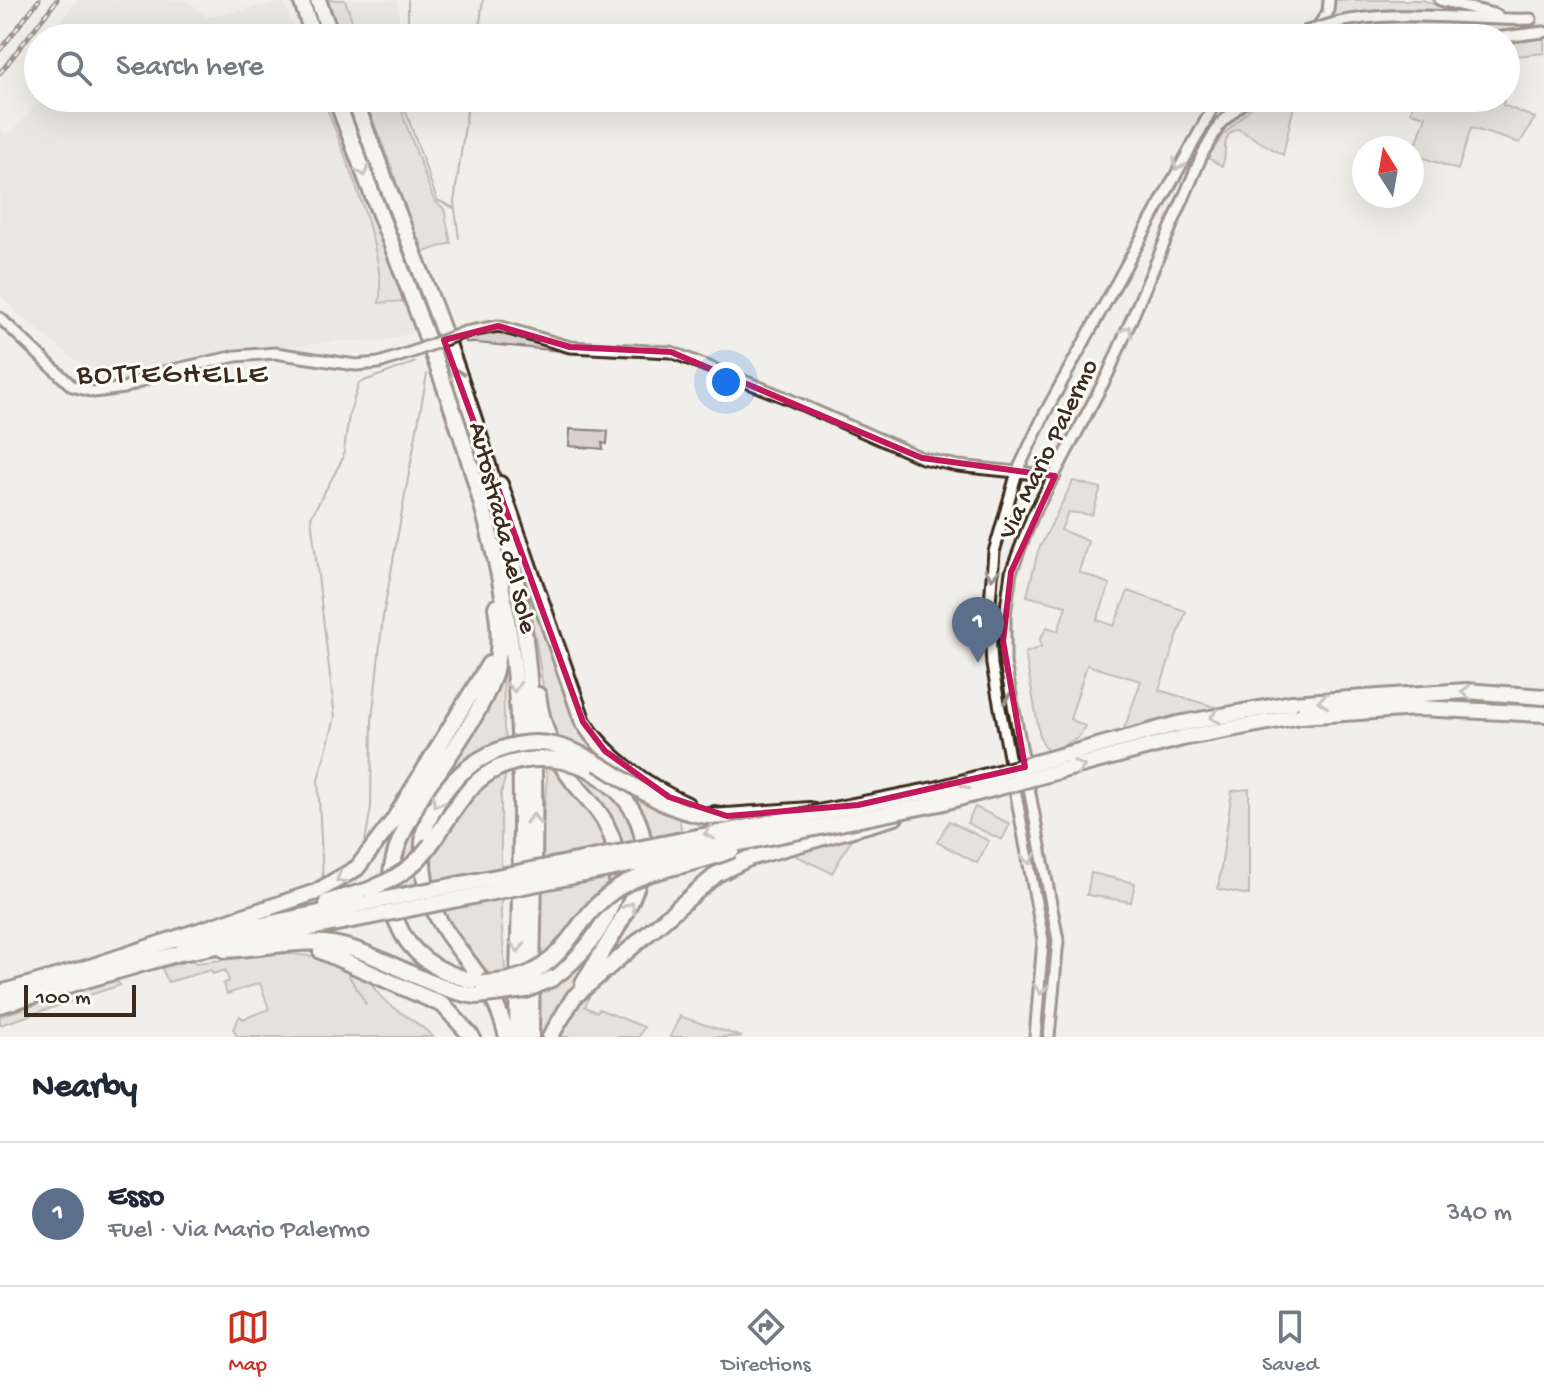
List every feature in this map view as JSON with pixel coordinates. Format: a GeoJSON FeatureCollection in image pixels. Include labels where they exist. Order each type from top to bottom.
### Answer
{"type":"FeatureCollection","features":[{"type":"Feature","properties":{"kind":"highway"},"geometry":{"type":"LineString","coordinates":[[301,0],[309,24]]}},
{"type":"Feature","properties":{"kind":"highway"},"geometry":{"type":"LineString","coordinates":[[318,0],[327,24]]}},
{"type":"Feature","properties":{"kind":"highway","name":"Autostrada del Sole"},"geometry":{"type":"LineString","coordinates":[[341,112],[417,311],[478,500],[510,639],[516,713],[517,1037]]}},
{"type":"Feature","properties":{"kind":"highway","name":"Autostrada del Sole"},"geometry":{"type":"LineString","coordinates":[[359,112],[468,405],[495,496],[525,637],[534,786],[531,1037]]}},
{"type":"Feature","properties":{"kind":"highway"},"geometry":{"type":"LineString","coordinates":[[468,405],[494,465],[577,710],[605,751],[669,797],[727,816]]}},
{"type":"Feature","properties":{"kind":"highway"},"geometry":{"type":"LineString","coordinates":[[478,500],[497,615],[498,641],[493,677],[480,708],[401,835],[392,857],[389,893],[395,919],[404,937],[428,962],[447,973],[482,983],[515,979],[554,960],[601,902],[626,884],[722,854],[758,838]]}},
{"type":"Feature","properties":{"kind":"highway"},"geometry":{"type":"LineString","coordinates":[[176,954],[324,943],[352,950],[435,987],[477,996],[526,990],[553,978],[575,962],[600,931],[615,896],[616,856],[605,821],[571,779],[556,752],[541,714],[525,637]]}},
{"type":"Feature","properties":{"kind":"highway"},"geometry":{"type":"LineString","coordinates":[[0,993],[93,966],[316,892],[357,868],[393,821],[485,673],[498,641]]}},
{"type":"Feature","properties":{"kind":"highway"},"geometry":{"type":"LineString","coordinates":[[93,966],[259,925],[858,805],[1048,761],[1178,724],[1292,703],[1466,691],[1544,697]]}},
{"type":"Feature","properties":{"kind":"highway"},"geometry":{"type":"LineString","coordinates":[[574,997],[717,874],[749,858],[1182,738],[1300,716],[1417,708],[1544,714]]}},
{"type":"Feature","properties":{"kind":"highway"},"geometry":{"type":"LineString","coordinates":[[507,1037],[498,1008],[485,984],[443,930],[428,900],[422,869],[424,832],[431,812],[455,778],[489,754],[526,744],[560,746],[585,754],[663,806],[709,818],[858,805]]}},
{"type":"Feature","properties":{"kind":"highway"},"geometry":{"type":"LineString","coordinates":[[259,925],[393,879],[427,849],[469,790],[498,768],[545,758],[587,768],[611,782],[631,807],[642,838],[645,867],[631,907],[550,1037]]}},
{"type":"Feature","properties":{"kind":"highway"},"geometry":{"type":"LineString","coordinates":[[0,1005],[176,954],[940,803]]}},
{"type":"Feature","properties":{"kind":"highway"},"geometry":{"type":"LineString","coordinates":[[289,946],[335,955],[443,1005],[463,1023],[472,1037]]}},
{"type":"Feature","properties":{"kind":"street"},"geometry":{"type":"LineString","coordinates":[[1317,24],[1328,12],[1329,0]]}},
{"type":"Feature","properties":{"kind":"street"},"geometry":{"type":"LineString","coordinates":[[1440,0],[1490,14],[1531,19]]}},
{"type":"Feature","properties":{"kind":"street"},"geometry":{"type":"LineString","coordinates":[[1333,24],[1377,15],[1407,14],[1544,18]]}},
{"type":"Feature","properties":{"kind":"street"},"geometry":{"type":"LineString","coordinates":[[1520,35],[1544,32]]}},
{"type":"Feature","properties":{"kind":"street","name":"Via Mario Palermo"},"geometry":{"type":"LineString","coordinates":[[1035,1037],[1043,940],[989,641],[994,552],[1017,472],[1045,413],[1210,112]]}},
{"type":"Feature","properties":{"kind":"street","name":"Via Mario Palermo"},"geometry":{"type":"LineString","coordinates":[[1049,1037],[1054,1009],[1056,930],[1003,641],[1011,572],[1022,537],[1108,374],[1203,153],[1220,124],[1233,112]]}},
{"type":"Feature","properties":{"kind":"street"},"geometry":{"type":"LineString","coordinates":[[0,318],[72,386],[94,392],[124,388],[163,372],[236,356],[275,353],[356,365],[379,363],[465,332],[498,326],[570,347],[671,352],[784,397],[922,458],[1055,476]]}},
{"type":"Feature","properties":{"kind":"highlighted area"},"geometry":{"type":"Polygon","coordinates":[[[498,326],[570,347],[671,352],[922,458],[1055,476],[1011,572],[1003,641],[1025,767],[858,805],[727,816],[669,797],[605,751],[583,722],[444,340],[498,326]]]}},
{"type":"Feature","properties":{"kind":"shaded area"},"geometry":{"type":"Polygon","coordinates":[[[77,0],[187,0],[206,17],[284,2],[292,24],[62,24],[77,0]]]}},
{"type":"Feature","properties":{"kind":"shaded area"},"geometry":{"type":"Polygon","coordinates":[[[328,0],[345,0],[353,24],[337,24],[328,0]]]}},
{"type":"Feature","properties":{"kind":"shaded area"},"geometry":{"type":"Polygon","coordinates":[[[345,0],[398,0],[399,24],[353,24],[345,0]]]}},
{"type":"Feature","properties":{"kind":"shaded area"},"geometry":{"type":"Polygon","coordinates":[[[1335,0],[1423,0],[1451,11],[1389,9],[1331,19],[1335,0]]]}},
{"type":"Feature","properties":{"kind":"shaded area"},"geometry":{"type":"Polygon","coordinates":[[[1400,20],[1496,24],[1356,24],[1400,20]]]}},
{"type":"Feature","properties":{"kind":"shaded area"},"geometry":{"type":"Polygon","coordinates":[[[1520,25],[1544,26],[1520,29],[1520,25]]]}},
{"type":"Feature","properties":{"kind":"shaded area"},"geometry":{"type":"Polygon","coordinates":[[[1544,38],[1544,53],[1520,56],[1520,41],[1544,38]]]}},
{"type":"Feature","properties":{"kind":"shaded area"},"geometry":{"type":"Polygon","coordinates":[[[30,112],[328,112],[361,201],[380,268],[379,302],[403,301],[414,332],[385,341],[337,341],[213,357],[109,387],[16,312],[0,294],[0,130],[7,136],[30,112]]]}},
{"type":"Feature","properties":{"kind":"shaded area"},"geometry":{"type":"Polygon","coordinates":[[[328,112],[338,112],[403,301],[379,303],[377,259],[351,172],[328,112]]]}},
{"type":"Feature","properties":{"kind":"shaded area"},"geometry":{"type":"Polygon","coordinates":[[[370,112],[403,112],[434,200],[444,209],[451,243],[424,252],[420,240],[413,243],[393,171],[370,112]]]}},
{"type":"Feature","properties":{"kind":"shaded area"},"geometry":{"type":"Polygon","coordinates":[[[1247,112],[1292,112],[1283,155],[1238,129],[1228,136],[1222,166],[1208,158],[1222,136],[1247,112]]]}},
{"type":"Feature","properties":{"kind":"shaded area"},"geometry":{"type":"Polygon","coordinates":[[[1411,112],[1520,112],[1535,118],[1520,143],[1471,128],[1458,170],[1424,158],[1424,136],[1419,136],[1426,116],[1411,112]]]}},
{"type":"Feature","properties":{"kind":"shaded area"},"geometry":{"type":"Polygon","coordinates":[[[495,330],[572,352],[466,342],[463,337],[495,330]]]}},
{"type":"Feature","properties":{"kind":"shaded area"},"geometry":{"type":"Polygon","coordinates":[[[570,429],[608,431],[607,444],[602,443],[603,449],[569,446],[570,429]]]}},
{"type":"Feature","properties":{"kind":"shaded area"},"geometry":{"type":"Polygon","coordinates":[[[1073,481],[1101,488],[1092,515],[1068,512],[1061,530],[1088,541],[1079,572],[1110,584],[1097,620],[1114,626],[1128,591],[1186,611],[1159,690],[1222,709],[1123,732],[1141,681],[1087,665],[1070,719],[1085,726],[1078,738],[1048,753],[1040,737],[1025,653],[1041,647],[1040,639],[1047,627],[1058,631],[1066,606],[1027,596],[1038,551],[1073,481]]]}},
{"type":"Feature","properties":{"kind":"shaded area"},"geometry":{"type":"Polygon","coordinates":[[[510,531],[578,722],[603,753],[677,804],[682,834],[638,842],[635,890],[553,1018],[547,1037],[539,1036],[543,822],[547,779],[541,730],[560,770],[602,824],[613,867],[612,888],[596,928],[584,945],[551,975],[553,983],[586,957],[612,916],[622,878],[620,845],[604,809],[572,772],[547,714],[536,640],[510,531]]]}},
{"type":"Feature","properties":{"kind":"shaded area"},"geometry":{"type":"Polygon","coordinates":[[[503,654],[504,729],[510,756],[501,794],[501,919],[509,1014],[445,916],[428,881],[394,888],[398,852],[503,654]]]}},
{"type":"Feature","properties":{"kind":"shaded area"},"geometry":{"type":"Polygon","coordinates":[[[1249,789],[1249,895],[1218,889],[1232,791],[1249,789]]]}},
{"type":"Feature","properties":{"kind":"shaded area"},"geometry":{"type":"Polygon","coordinates":[[[975,807],[1010,824],[1002,840],[967,823],[975,807]]]}},
{"type":"Feature","properties":{"kind":"shaded area"},"geometry":{"type":"Polygon","coordinates":[[[949,821],[989,841],[977,863],[937,842],[949,821]]]}},
{"type":"Feature","properties":{"kind":"shaded area"},"geometry":{"type":"Polygon","coordinates":[[[854,835],[832,873],[796,856],[797,850],[854,835]]]}},
{"type":"Feature","properties":{"kind":"shaded area"},"geometry":{"type":"Polygon","coordinates":[[[1091,873],[1135,883],[1131,902],[1087,895],[1091,873]]]}},
{"type":"Feature","properties":{"kind":"shaded area"},"geometry":{"type":"Polygon","coordinates":[[[284,953],[333,959],[368,976],[381,997],[433,1037],[238,1037],[233,1029],[240,1016],[243,1019],[269,1009],[260,983],[227,994],[223,984],[229,981],[225,970],[213,974],[211,970],[168,982],[162,968],[192,960],[196,963],[284,953]]]}},
{"type":"Feature","properties":{"kind":"shaded area"},"geometry":{"type":"Polygon","coordinates":[[[115,980],[120,985],[0,1025],[0,1016],[115,980]]]}},
{"type":"Feature","properties":{"kind":"shaded area"},"geometry":{"type":"Polygon","coordinates":[[[594,984],[585,1007],[597,1012],[599,1009],[644,1027],[639,1037],[555,1037],[560,1023],[594,984]]]}},
{"type":"Feature","properties":{"kind":"shaded area"},"geometry":{"type":"Polygon","coordinates":[[[682,1017],[742,1037],[670,1037],[682,1017]]]}},
{"type":"Feature","properties":{"kind":"waterway"},"geometry":{"type":"LineString","coordinates":[[408,0],[408,24]]}},
{"type":"Feature","properties":{"kind":"waterway"},"geometry":{"type":"LineString","coordinates":[[480,24],[483,0]]}},
{"type":"Feature","properties":{"kind":"waterway"},"geometry":{"type":"LineString","coordinates":[[406,112],[437,200],[454,208]]}},
{"type":"Feature","properties":{"kind":"waterway"},"geometry":{"type":"LineString","coordinates":[[459,238],[454,202],[467,112]]}},
{"type":"Feature","properties":{"kind":"waterway"},"geometry":{"type":"LineString","coordinates":[[323,880],[318,780],[335,718],[311,517],[343,458],[349,415],[359,383],[416,362]]}},
{"type":"Feature","properties":{"kind":"waterway"},"geometry":{"type":"LineString","coordinates":[[364,848],[371,807],[372,720],[383,616],[427,374]]}},
{"type":"Feature","properties":{"kind":"waterway"},"geometry":{"type":"LineString","coordinates":[[349,976],[366,1004]]}},
{"type":"Feature","properties":{"kind":"railway"},"geometry":{"type":"LineString","coordinates":[[0,50],[39,0]]}},
{"type":"Feature","properties":{"kind":"railway"},"geometry":{"type":"LineString","coordinates":[[38,24],[57,0]]}},
{"type":"Feature","properties":{"kind":"railway"},"geometry":{"type":"LineString","coordinates":[[0,73],[24,42]]}},
{"type":"Feature","properties":{"kind":"place","name":"Esso"},"geometry":{"type":"Point","coordinates":[978,663]}},
{"type":"Feature","properties":{"kind":"district","name":"BOTTEGHELLE"},"geometry":{"type":"Point","coordinates":[173,372]}}]}
